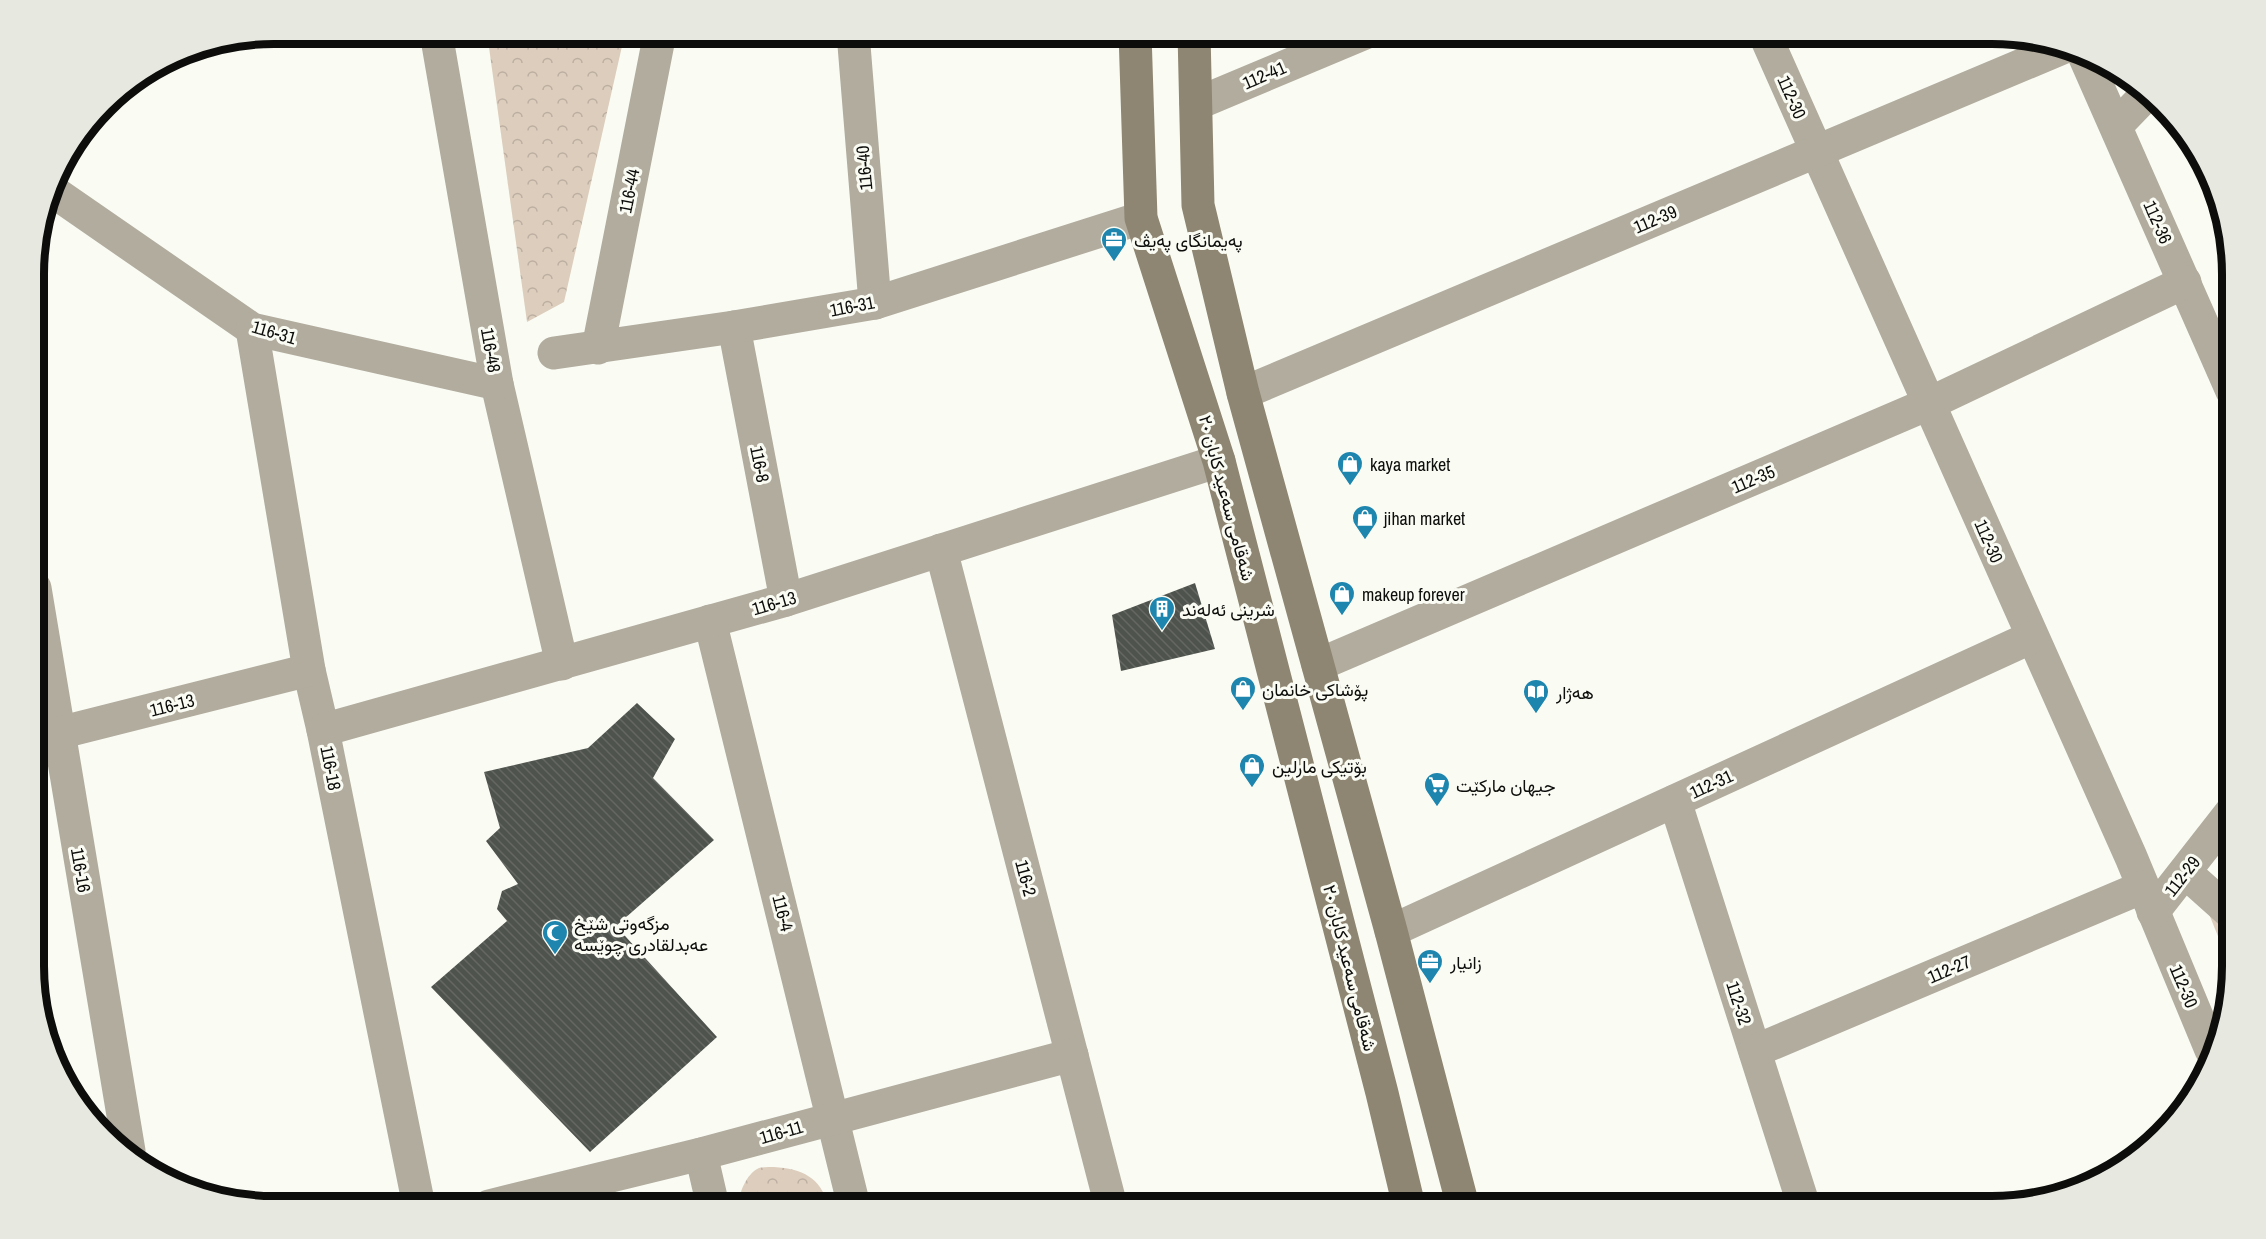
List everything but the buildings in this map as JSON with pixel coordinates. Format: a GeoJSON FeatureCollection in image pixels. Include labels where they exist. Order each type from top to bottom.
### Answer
{"type":"FeatureCollection","features":[{"type":"Feature","properties":{"kind":"main road","name":"شەقامی سەعید کابان ٢٠"},"geometry":{"type":"LineString","coordinates":[[1135,44],[1141,218],[1219,461],[1407,1196]]}},
{"type":"Feature","properties":{"kind":"main road"},"geometry":{"type":"LineString","coordinates":[[1194,44],[1198,206],[1243,393],[1460,1196]]}},
{"type":"Feature","properties":{"kind":"street","name":"116-48"},"geometry":{"type":"LineString","coordinates":[[437,44],[497,384],[562,664]]}},
{"type":"Feature","properties":{"kind":"street","name":"116-44"},"geometry":{"type":"LineString","coordinates":[[598,348],[658,44]]}},
{"type":"Feature","properties":{"kind":"street","name":"116-40"},"geometry":{"type":"LineString","coordinates":[[854,44],[875,303]]}},
{"type":"Feature","properties":{"kind":"street","name":"112-41"},"geometry":{"type":"LineString","coordinates":[[1196,104],[1339,44]]}},
{"type":"Feature","properties":{"kind":"street","name":"112-30"},"geometry":{"type":"LineString","coordinates":[[1769,44],[2148,899],[2208,1044]]}},
{"type":"Feature","properties":{"kind":"street","name":"112-39"},"geometry":{"type":"LineString","coordinates":[[1243,393],[2054,52]]}},
{"type":"Feature","properties":{"kind":"street","name":"112-36"},"geometry":{"type":"LineString","coordinates":[[2089,65],[2222,367]]}},
{"type":"Feature","properties":{"kind":"street"},"geometry":{"type":"LineString","coordinates":[[2116,126],[2142,99]]}},
{"type":"Feature","properties":{"kind":"street","name":"116-31"},"geometry":{"type":"LineString","coordinates":[[58,195],[252,329],[497,384]]}},
{"type":"Feature","properties":{"kind":"street","name":"116-31"},"geometry":{"type":"LineString","coordinates":[[554,354],[875,303],[1141,218]]}},
{"type":"Feature","properties":{"kind":"street","name":"112-35"},"geometry":{"type":"LineString","coordinates":[[1317,665],[1928,404],[2185,282]]}},
{"type":"Feature","properties":{"kind":"street","name":"116-8"},"geometry":{"type":"LineString","coordinates":[[734,327],[786,600]]}},
{"type":"Feature","properties":{"kind":"street","name":"116-18"},"geometry":{"type":"LineString","coordinates":[[252,329],[309,670],[417,1196]]}},
{"type":"Feature","properties":{"kind":"street","name":"116-13"},"geometry":{"type":"LineString","coordinates":[[323,730],[786,600],[1219,461]]}},
{"type":"Feature","properties":{"kind":"street","name":"116-2"},"geometry":{"type":"LineString","coordinates":[[941,550],[1108,1196]]}},
{"type":"Feature","properties":{"kind":"street","name":"116-4"},"geometry":{"type":"LineString","coordinates":[[710,621],[853,1196]]}},
{"type":"Feature","properties":{"kind":"street","name":"112-31"},"geometry":{"type":"LineString","coordinates":[[1390,931],[2032,637]]}},
{"type":"Feature","properties":{"kind":"street","name":"116-13"},"geometry":{"type":"LineString","coordinates":[[46,736],[309,670]]}},
{"type":"Feature","properties":{"kind":"street","name":"116-16"},"geometry":{"type":"LineString","coordinates":[[44,709],[46,736],[127,1142]]}},
{"type":"Feature","properties":{"kind":"street","name":"112-32"},"geometry":{"type":"LineString","coordinates":[[1675,801],[1801,1196]]}},
{"type":"Feature","properties":{"kind":"street","name":"112-29"},"geometry":{"type":"LineString","coordinates":[[2148,899],[2185,872],[2222,824]]}},
{"type":"Feature","properties":{"kind":"street"},"geometry":{"type":"LineString","coordinates":[[2185,872],[2222,905]]}},
{"type":"Feature","properties":{"kind":"street","name":"112-27"},"geometry":{"type":"LineString","coordinates":[[1755,1051],[2148,899]]}},
{"type":"Feature","properties":{"kind":"street","name":"116-11"},"geometry":{"type":"LineString","coordinates":[[530,1196],[700,1154],[1072,1055]]}},
{"type":"Feature","properties":{"kind":"street"},"geometry":{"type":"LineString","coordinates":[[700,1154],[710,1196]]}},
{"type":"Feature","properties":{"kind":"green space"},"geometry":{"type":"Polygon","coordinates":[[[489,44],[623,44],[564,302],[527,322],[489,44]]]}},
{"type":"Feature","properties":{"kind":"green space"},"geometry":{"type":"Polygon","coordinates":[[[2209,914],[2222,926],[2222,946],[2209,914]]]}},
{"type":"Feature","properties":{"kind":"green space"},"geometry":{"type":"Polygon","coordinates":[[[774,1167],[802,1173],[815,1181],[825,1196],[740,1196],[747,1179],[759,1168],[774,1167]]]}},
{"type":"Feature","properties":{"kind":"place","name":"پەیمانگای پەیڤ"},"geometry":{"type":"Point","coordinates":[1114,263]}},
{"type":"Feature","properties":{"kind":"place","name":"kaya market"},"geometry":{"type":"Point","coordinates":[1350,487]}},
{"type":"Feature","properties":{"kind":"place","name":"jihan market"},"geometry":{"type":"Point","coordinates":[1365,541]}},
{"type":"Feature","properties":{"kind":"place","name":"makeup forever"},"geometry":{"type":"Point","coordinates":[1342,617]}},
{"type":"Feature","properties":{"kind":"place","name":"شرینی ئەلەند"},"geometry":{"type":"Point","coordinates":[1162,632]}},
{"type":"Feature","properties":{"kind":"place","name":"پۆشاکی خانمان"},"geometry":{"type":"Point","coordinates":[1243,712]}},
{"type":"Feature","properties":{"kind":"place","name":"هەژار"},"geometry":{"type":"Point","coordinates":[1536,715]}},
{"type":"Feature","properties":{"kind":"place","name":"بۆتیکی مارلین"},"geometry":{"type":"Point","coordinates":[1252,789]}},
{"type":"Feature","properties":{"kind":"place","name":"جیهان مارکێت"},"geometry":{"type":"Point","coordinates":[1437,808]}},
{"type":"Feature","properties":{"kind":"place","name":"مزگەوتی شێخ عەبدلقادری چوێسە"},"geometry":{"type":"Point","coordinates":[555,956]}},
{"type":"Feature","properties":{"kind":"place","name":"زانيار"},"geometry":{"type":"Point","coordinates":[1430,985]}}]}
